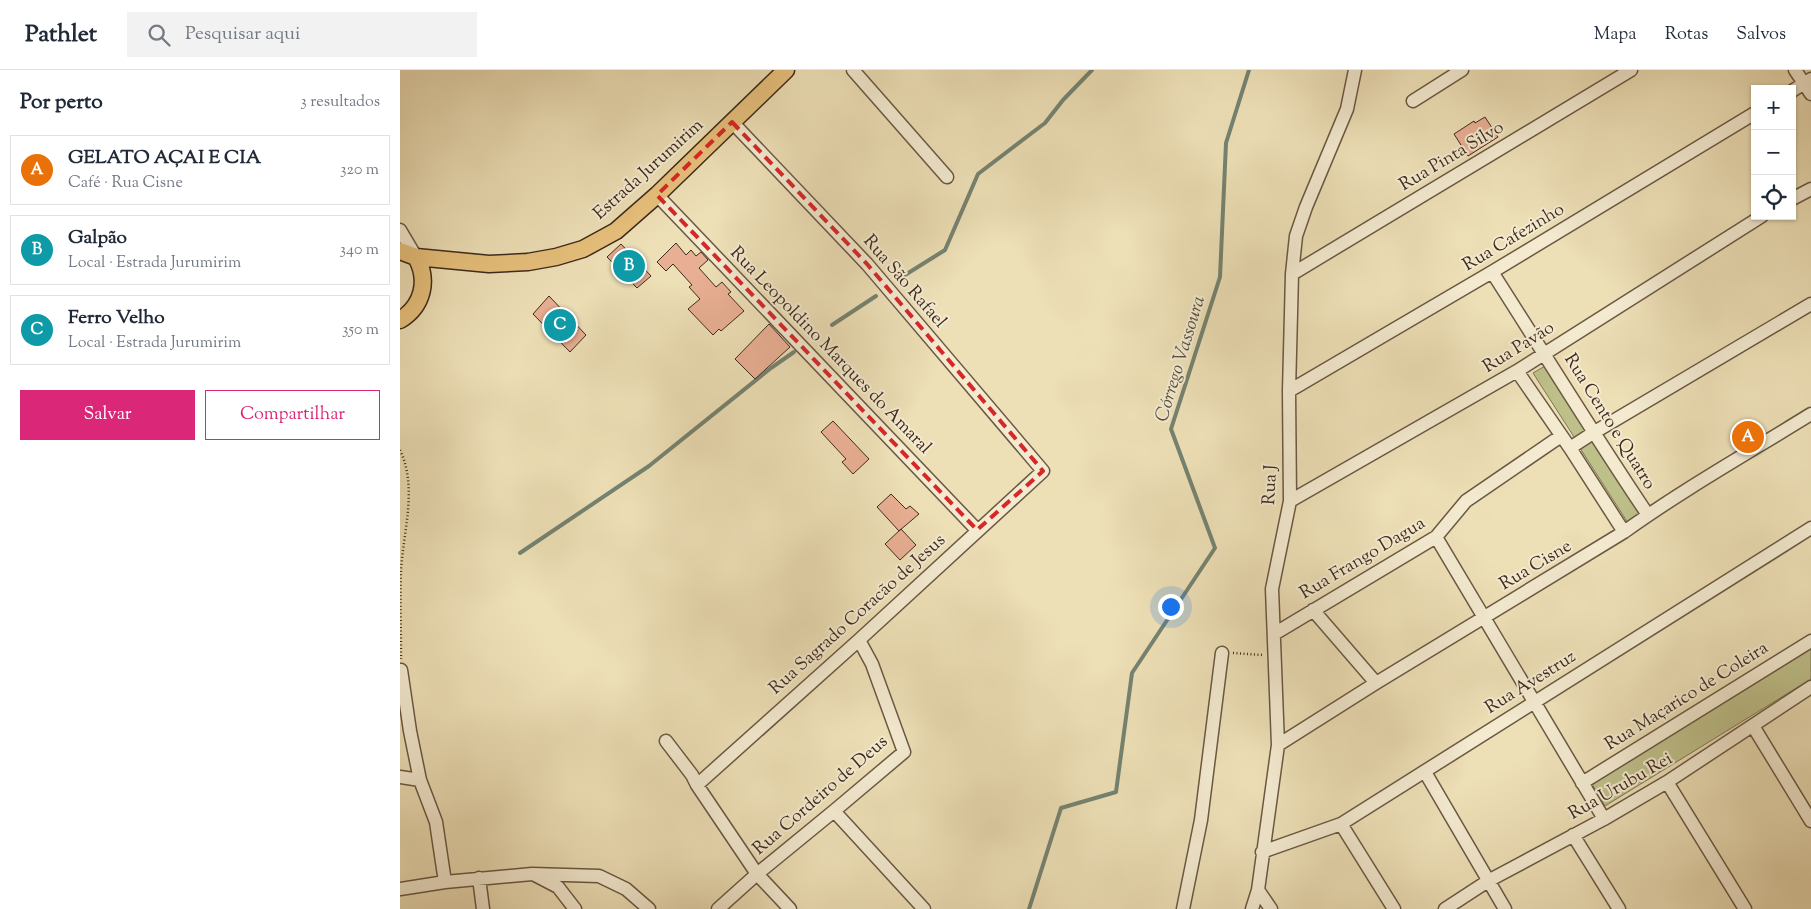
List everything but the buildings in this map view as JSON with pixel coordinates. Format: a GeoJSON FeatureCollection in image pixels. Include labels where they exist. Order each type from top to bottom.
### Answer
{"type":"FeatureCollection","features":[{"type":"Feature","properties":{"kind":"main road","name":"Estrada Jurumirim"},"geometry":{"type":"LineString","coordinates":[[400,251],[416,257],[489,264],[528,262],[556,257],[583,249],[616,231],[657,195],[786,70]]}},
{"type":"Feature","properties":{"kind":"main road"},"geometry":{"type":"LineString","coordinates":[[400,320],[416,306],[423,287],[423,276],[416,257]]}},
{"type":"Feature","properties":{"kind":"main road"},"geometry":{"type":"LineString","coordinates":[[423,287],[444,265],[457,262]]}},
{"type":"Feature","properties":{"kind":"street"},"geometry":{"type":"LineString","coordinates":[[852,70],[947,177]]}},
{"type":"Feature","properties":{"kind":"street","name":"Rua J"},"geometry":{"type":"LineString","coordinates":[[1252,909],[1258,890],[1278,745],[1272,589],[1290,501],[1289,391],[1292,274],[1296,236],[1306,207],[1347,109],[1355,70]]}},
{"type":"Feature","properties":{"kind":"street"},"geometry":{"type":"LineString","coordinates":[[1413,101],[1462,70]]}},
{"type":"Feature","properties":{"kind":"street","name":"Rua Pinta Silvo"},"geometry":{"type":"LineString","coordinates":[[1292,274],[1615,74],[1630,70]]}},
{"type":"Feature","properties":{"kind":"street"},"geometry":{"type":"LineString","coordinates":[[1795,70],[1809,86],[1796,90]]}},
{"type":"Feature","properties":{"kind":"street","name":"Rua Cafezinho"},"geometry":{"type":"LineString","coordinates":[[1289,391],[1492,272],[1751,115]]}},
{"type":"Feature","properties":{"kind":"street","name":"Rua São Rafael"},"geometry":{"type":"LineString","coordinates":[[732,122],[866,264],[1043,471]]}},
{"type":"Feature","properties":{"kind":"street"},"geometry":{"type":"LineString","coordinates":[[1796,197],[1811,188]]}},
{"type":"Feature","properties":{"kind":"street","name":"Rua Leopoldino Marques do Amaral"},"geometry":{"type":"LineString","coordinates":[[657,195],[977,530]]}},
{"type":"Feature","properties":{"kind":"street","name":"Rua Pavão"},"geometry":{"type":"LineString","coordinates":[[1290,501],[1517,371],[1756,220]]}},
{"type":"Feature","properties":{"kind":"street"},"geometry":{"type":"LineString","coordinates":[[400,230],[416,257]]}},
{"type":"Feature","properties":{"kind":"street","name":"Rua Cento e Quatro"},"geometry":{"type":"LineString","coordinates":[[1492,272],[1593,433],[1648,515]]}},
{"type":"Feature","properties":{"kind":"street"},"geometry":{"type":"LineString","coordinates":[[1570,448],[1811,304]]}},
{"type":"Feature","properties":{"kind":"street"},"geometry":{"type":"LineString","coordinates":[[1517,371],[1570,448],[1624,532]]}},
{"type":"Feature","properties":{"kind":"street","name":"Rua Cisne"},"geometry":{"type":"LineString","coordinates":[[1278,745],[1624,532],[1648,515],[1811,414]]}},
{"type":"Feature","properties":{"kind":"street","name":"Rua Frango Dagua"},"geometry":{"type":"LineString","coordinates":[[1274,634],[1436,537],[1466,501],[1561,436]]}},
{"type":"Feature","properties":{"kind":"street","name":"Rua Sagrado Coracão de Jesus"},"geometry":{"type":"LineString","coordinates":[[697,785],[1043,471]]}},
{"type":"Feature","properties":{"kind":"street","name":"Rua Avestruz"},"geometry":{"type":"LineString","coordinates":[[1262,852],[1341,824],[1811,528]]}},
{"type":"Feature","properties":{"kind":"street"},"geometry":{"type":"LineString","coordinates":[[1436,537],[1604,820]]}},
{"type":"Feature","properties":{"kind":"street"},"geometry":{"type":"LineString","coordinates":[[1313,610],[1376,683]]}},
{"type":"Feature","properties":{"kind":"street","name":"Rua Cordeiro de Deus"},"geometry":{"type":"LineString","coordinates":[[718,909],[757,874],[904,752],[872,664],[859,640]]}},
{"type":"Feature","properties":{"kind":"street","name":"Rua Maçarico de Coleira"},"geometry":{"type":"LineString","coordinates":[[1582,783],[1811,641]]}},
{"type":"Feature","properties":{"kind":"street"},"geometry":{"type":"LineString","coordinates":[[1182,909],[1201,820],[1222,653]]}},
{"type":"Feature","properties":{"kind":"street"},"geometry":{"type":"LineString","coordinates":[[401,670],[410,731],[420,780],[436,822],[445,882]]}},
{"type":"Feature","properties":{"kind":"street","name":"Rua Urubu Rei"},"geometry":{"type":"LineString","coordinates":[[1445,909],[1488,881],[1604,820],[1667,782],[1811,687]]}},
{"type":"Feature","properties":{"kind":"street"},"geometry":{"type":"LineString","coordinates":[[1753,726],[1811,821]]}},
{"type":"Feature","properties":{"kind":"street"},"geometry":{"type":"LineString","coordinates":[[666,741],[692,775],[757,874],[790,909]]}},
{"type":"Feature","properties":{"kind":"street"},"geometry":{"type":"LineString","coordinates":[[1425,772],[1505,909]]}},
{"type":"Feature","properties":{"kind":"street"},"geometry":{"type":"LineString","coordinates":[[400,777],[420,780]]}},
{"type":"Feature","properties":{"kind":"street"},"geometry":{"type":"LineString","coordinates":[[1667,782],[1745,909]]}},
{"type":"Feature","properties":{"kind":"street"},"geometry":{"type":"LineString","coordinates":[[834,811],[924,909]]}},
{"type":"Feature","properties":{"kind":"street"},"geometry":{"type":"LineString","coordinates":[[1341,824],[1394,909]]}},
{"type":"Feature","properties":{"kind":"street"},"geometry":{"type":"LineString","coordinates":[[1573,835],[1619,909]]}},
{"type":"Feature","properties":{"kind":"street"},"geometry":{"type":"LineString","coordinates":[[400,888],[479,878],[532,874],[599,876],[626,889],[649,909]]}},
{"type":"Feature","properties":{"kind":"street"},"geometry":{"type":"LineString","coordinates":[[532,874],[558,887],[574,909]]}},
{"type":"Feature","properties":{"kind":"street"},"geometry":{"type":"LineString","coordinates":[[479,878],[483,909]]}},
{"type":"Feature","properties":{"kind":"street"},"geometry":{"type":"LineString","coordinates":[[1258,890],[1271,909]]}},
{"type":"Feature","properties":{"kind":"path"},"geometry":{"type":"LineString","coordinates":[[400,450],[405,464],[409,494],[401,572],[401,670]]}},
{"type":"Feature","properties":{"kind":"path"},"geometry":{"type":"LineString","coordinates":[[1222,653],[1275,655]]}},
{"type":"Feature","properties":{"kind":"highlighted area"},"geometry":{"type":"Polygon","coordinates":[[[732,122],[867,264],[1043,471],[977,530],[657,195],[732,122]]]}},
{"type":"Feature","properties":{"kind":"green space"},"geometry":{"type":"Polygon","coordinates":[[[1545,366],[1588,432],[1576,440],[1533,373],[1545,366]]]}},
{"type":"Feature","properties":{"kind":"green space"},"geometry":{"type":"Polygon","coordinates":[[[1591,437],[1640,515],[1628,523],[1578,445],[1591,437]]]}},
{"type":"Feature","properties":{"kind":"green space"},"geometry":{"type":"Polygon","coordinates":[[[1811,649],[1811,679],[1605,806],[1592,784],[1811,649]]]}},
{"type":"Feature","properties":{"kind":"waterway"},"geometry":{"type":"LineString","coordinates":[[897,280],[945,250],[978,174],[1045,123],[1063,100],[1092,70]]}},
{"type":"Feature","properties":{"kind":"waterway","name":"Córrego Vassoura"},"geometry":{"type":"LineString","coordinates":[[1029,909],[1061,808],[1116,792],[1132,673],[1215,548],[1171,429],[1220,277],[1226,143],[1249,70]]}},
{"type":"Feature","properties":{"kind":"waterway"},"geometry":{"type":"LineString","coordinates":[[832,325],[876,296]]}},
{"type":"Feature","properties":{"kind":"waterway"},"geometry":{"type":"LineString","coordinates":[[520,553],[649,466],[771,368],[794,352]]}},
{"type":"Feature","properties":{"kind":"place","name":"Galpão"},"geometry":{"type":"Point","coordinates":[629,266]}},
{"type":"Feature","properties":{"kind":"place","name":"Ferro Velho"},"geometry":{"type":"Point","coordinates":[560,325]}},
{"type":"Feature","properties":{"kind":"place","name":"GELATO AÇAI E CIA"},"geometry":{"type":"Point","coordinates":[1748,437]}}]}
